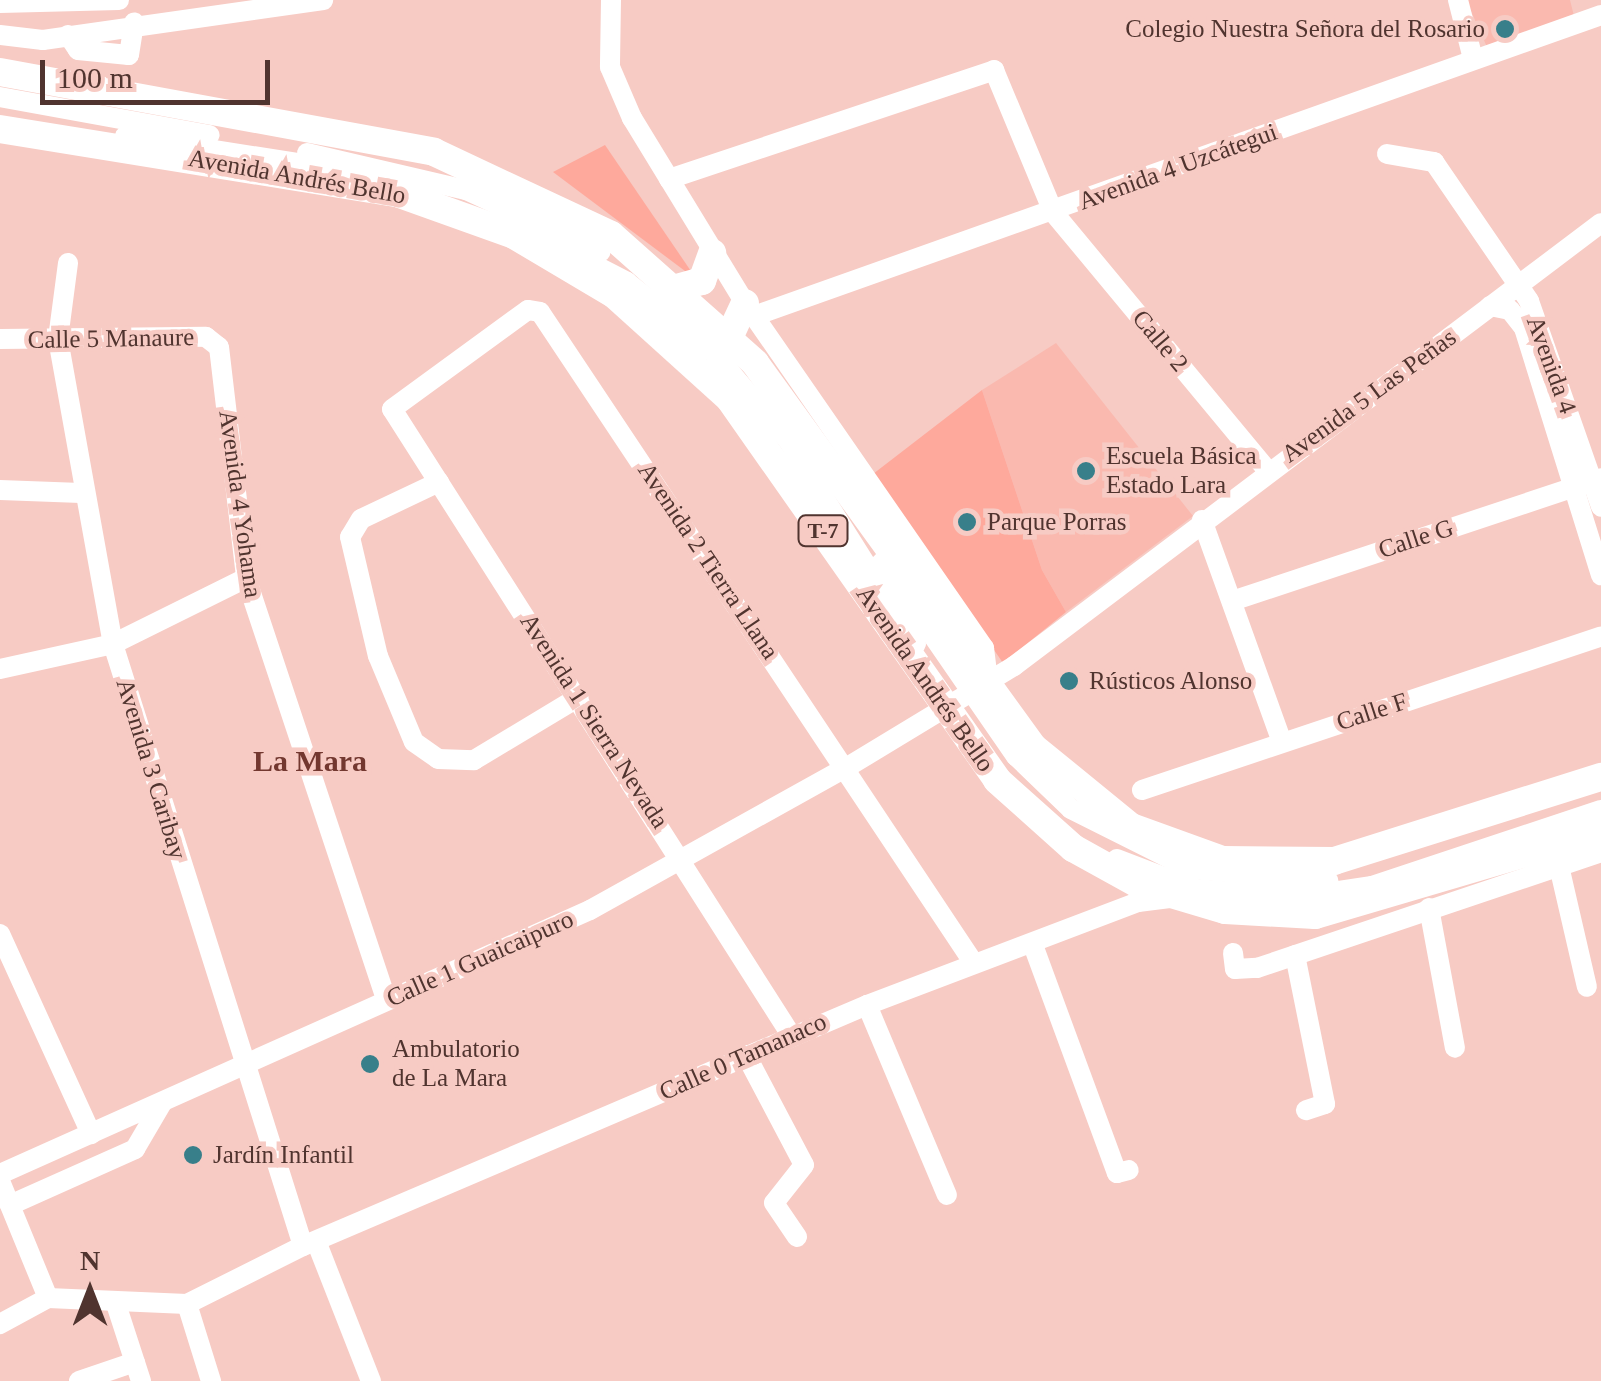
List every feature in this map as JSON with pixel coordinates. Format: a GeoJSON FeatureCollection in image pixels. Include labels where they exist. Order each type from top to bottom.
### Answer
{"type":"FeatureCollection","features":[{"type":"Feature","properties":{"kind":"highway","name":"Avenida Andrés Bello"},"geometry":{"type":"LineString","coordinates":[[0,72],[434,152],[611,236],[727,330],[1043,825],[1112,871],[1177,898],[1315,915],[1491,867],[1601,830]]}},
{"type":"Feature","properties":{"kind":"highway","name":"Avenida Andrés Bello"},"geometry":{"type":"LineString","coordinates":[[0,129],[397,193],[727,330],[964,696],[1086,799],[1131,827],[1222,860],[1334,861],[1601,777]]}},
{"type":"Feature","properties":{"kind":"highway"},"geometry":{"type":"LineString","coordinates":[[678,288],[702,281],[712,253]]}},
{"type":"Feature","properties":{"kind":"highway"},"geometry":{"type":"LineString","coordinates":[[1491,867],[1502,853],[1601,820]]}},
{"type":"Feature","properties":{"kind":"street"},"geometry":{"type":"LineString","coordinates":[[0,3],[119,0]]}},
{"type":"Feature","properties":{"kind":"street"},"geometry":{"type":"LineString","coordinates":[[0,36],[68,35],[134,22],[323,0]]}},
{"type":"Feature","properties":{"kind":"street"},"geometry":{"type":"LineString","coordinates":[[587,0],[610,1],[610,67],[712,253],[727,330]]}},
{"type":"Feature","properties":{"kind":"street"},"geometry":{"type":"LineString","coordinates":[[1458,0],[1473,59]]}},
{"type":"Feature","properties":{"kind":"street","name":"Avenida 4 Uzcátegui"},"geometry":{"type":"LineString","coordinates":[[727,330],[1601,16]]}},
{"type":"Feature","properties":{"kind":"street"},"geometry":{"type":"LineString","coordinates":[[68,35],[78,50],[129,55],[134,22]]}},
{"type":"Feature","properties":{"kind":"street","name":"Calle 2"},"geometry":{"type":"LineString","coordinates":[[670,179],[994,70],[1054,212],[1267,470]]}},
{"type":"Feature","properties":{"kind":"street"},"geometry":{"type":"LineString","coordinates":[[0,97],[466,190],[615,261],[727,330]]}},
{"type":"Feature","properties":{"kind":"street"},"geometry":{"type":"LineString","coordinates":[[0,117],[344,171],[460,201],[727,330]]}},
{"type":"Feature","properties":{"kind":"street"},"geometry":{"type":"LineString","coordinates":[[0,139],[369,202],[397,193]]}},
{"type":"Feature","properties":{"kind":"street","name":"Avenida 4"},"geometry":{"type":"LineString","coordinates":[[1387,154],[1434,162],[1511,288],[1528,301],[1597,479],[1601,507]]}},
{"type":"Feature","properties":{"kind":"street","name":"Avenida 5 Las Peñas"},"geometry":{"type":"LineString","coordinates":[[964,696],[1601,223]]}},
{"type":"Feature","properties":{"kind":"street","name":"Avenida 3 Caribay"},"geometry":{"type":"LineString","coordinates":[[68,263],[58,340],[81,492],[114,644],[246,1065],[311,1246],[370,1381]]}},
{"type":"Feature","properties":{"kind":"street"},"geometry":{"type":"LineString","coordinates":[[1490,306],[1521,322],[1601,575]]}},
{"type":"Feature","properties":{"kind":"street","name":"Avenida 2 Tierra Llana"},"geometry":{"type":"LineString","coordinates":[[392,408],[528,310],[540,312],[849,766],[973,962]]}},
{"type":"Feature","properties":{"kind":"street","name":"Calle 5 Manaure"},"geometry":{"type":"LineString","coordinates":[[0,340],[206,338],[219,346]]}},
{"type":"Feature","properties":{"kind":"street","name":"Avenida 4 Yohama"},"geometry":{"type":"LineString","coordinates":[[219,346],[246,578],[386,1000]]}},
{"type":"Feature","properties":{"kind":"street","name":"Avenida 1 Sierra Nevada"},"geometry":{"type":"LineString","coordinates":[[392,408],[683,858],[791,1035]]}},
{"type":"Feature","properties":{"kind":"street","name":"Calle G"},"geometry":{"type":"LineString","coordinates":[[1232,601],[1597,479]]}},
{"type":"Feature","properties":{"kind":"street"},"geometry":{"type":"LineString","coordinates":[[439,482],[361,520],[350,537],[378,656],[414,742],[438,758],[474,760],[579,698]]}},
{"type":"Feature","properties":{"kind":"street"},"geometry":{"type":"LineString","coordinates":[[0,490],[81,492]]}},
{"type":"Feature","properties":{"kind":"street"},"geometry":{"type":"LineString","coordinates":[[1202,520],[1282,742]]}},
{"type":"Feature","properties":{"kind":"street"},"geometry":{"type":"LineString","coordinates":[[0,670],[114,644],[246,578]]}},
{"type":"Feature","properties":{"kind":"street","name":"Calle F"},"geometry":{"type":"LineString","coordinates":[[1142,790],[1601,636]]}},
{"type":"Feature","properties":{"kind":"street"},"geometry":{"type":"LineString","coordinates":[[964,696],[1072,810],[1150,854],[1224,877],[1296,883],[1376,873],[1601,800]]}},
{"type":"Feature","properties":{"kind":"street"},"geometry":{"type":"LineString","coordinates":[[964,696],[1004,770],[1070,832],[1156,877],[1217,893],[1277,898],[1362,888],[1601,810]]}},
{"type":"Feature","properties":{"kind":"street","name":"Calle 1 Guaicaipuro"},"geometry":{"type":"LineString","coordinates":[[0,1177],[683,858],[849,766],[964,696]]}},
{"type":"Feature","properties":{"kind":"street"},"geometry":{"type":"LineString","coordinates":[[1233,953],[1236,969],[1295,955],[1601,852]]}},
{"type":"Feature","properties":{"kind":"street"},"geometry":{"type":"LineString","coordinates":[[1560,866],[1587,987]]}},
{"type":"Feature","properties":{"kind":"street","name":"Calle 0 Tamanaco"},"geometry":{"type":"LineString","coordinates":[[187,1304],[866,1004],[973,962],[1033,945],[1146,899],[1177,898]]}},
{"type":"Feature","properties":{"kind":"street"},"geometry":{"type":"LineString","coordinates":[[1429,908],[1455,1048]]}},
{"type":"Feature","properties":{"kind":"street"},"geometry":{"type":"LineString","coordinates":[[0,934],[91,1134]]}},
{"type":"Feature","properties":{"kind":"street"},"geometry":{"type":"LineString","coordinates":[[1033,945],[1118,1173],[1129,1170]]}},
{"type":"Feature","properties":{"kind":"street"},"geometry":{"type":"LineString","coordinates":[[1295,955],[1326,1104],[1306,1110]]}},
{"type":"Feature","properties":{"kind":"street"},"geometry":{"type":"LineString","coordinates":[[866,1004],[947,1195]]}},
{"type":"Feature","properties":{"kind":"street"},"geometry":{"type":"LineString","coordinates":[[746,1055],[804,1165],[774,1204],[797,1238]]}},
{"type":"Feature","properties":{"kind":"street"},"geometry":{"type":"LineString","coordinates":[[10,1205],[135,1148],[162,1102]]}},
{"type":"Feature","properties":{"kind":"street"},"geometry":{"type":"LineString","coordinates":[[0,1177],[48,1298]]}},
{"type":"Feature","properties":{"kind":"street"},"geometry":{"type":"LineString","coordinates":[[0,1324],[48,1298],[116,1304],[187,1304],[212,1381]]}},
{"type":"Feature","properties":{"kind":"street"},"geometry":{"type":"LineString","coordinates":[[79,1381],[138,1371],[116,1304]]}},
{"type":"Feature","properties":{"kind":"shaded area","name":"Colegio Nuestra Señora del Rosario"},"geometry":{"type":"Polygon","coordinates":[[[1466,0],[1570,0],[1574,16],[1487,47],[1466,0]]]}},
{"type":"Feature","properties":{"kind":"shaded area"},"geometry":{"type":"Polygon","coordinates":[[[605,145],[697,280],[553,172],[605,145]]]}},
{"type":"Feature","properties":{"kind":"shaded area","name":"Escuela Básica Estado Lara"},"geometry":{"type":"Polygon","coordinates":[[[1056,343],[1193,516],[1066,612],[1042,570],[982,390],[1056,343]]]}},
{"type":"Feature","properties":{"kind":"shaded area","name":"Parque Porras"},"geometry":{"type":"Polygon","coordinates":[[[982,390],[1042,570],[1066,612],[1003,663],[873,474],[982,390]]]}},
{"type":"Feature","properties":{"kind":"place","name":"Colegio Nuestra Señora del Rosario"},"geometry":{"type":"Point","coordinates":[1505,29]}},
{"type":"Feature","properties":{"kind":"place","name":"Escuela Básica Estado Lara"},"geometry":{"type":"Point","coordinates":[1086,471]}},
{"type":"Feature","properties":{"kind":"place","name":"Parque Porras"},"geometry":{"type":"Point","coordinates":[967,522]}},
{"type":"Feature","properties":{"kind":"place","name":"Rústicos Alonso"},"geometry":{"type":"Point","coordinates":[1069,681]}},
{"type":"Feature","properties":{"kind":"place","name":"Ambulatorio de La Mara"},"geometry":{"type":"Point","coordinates":[370,1064]}},
{"type":"Feature","properties":{"kind":"place","name":"Jardín Infantil"},"geometry":{"type":"Point","coordinates":[193,1155]}},
{"type":"Feature","properties":{"kind":"district","name":"La Mara"},"geometry":{"type":"Point","coordinates":[310,761]}}]}
